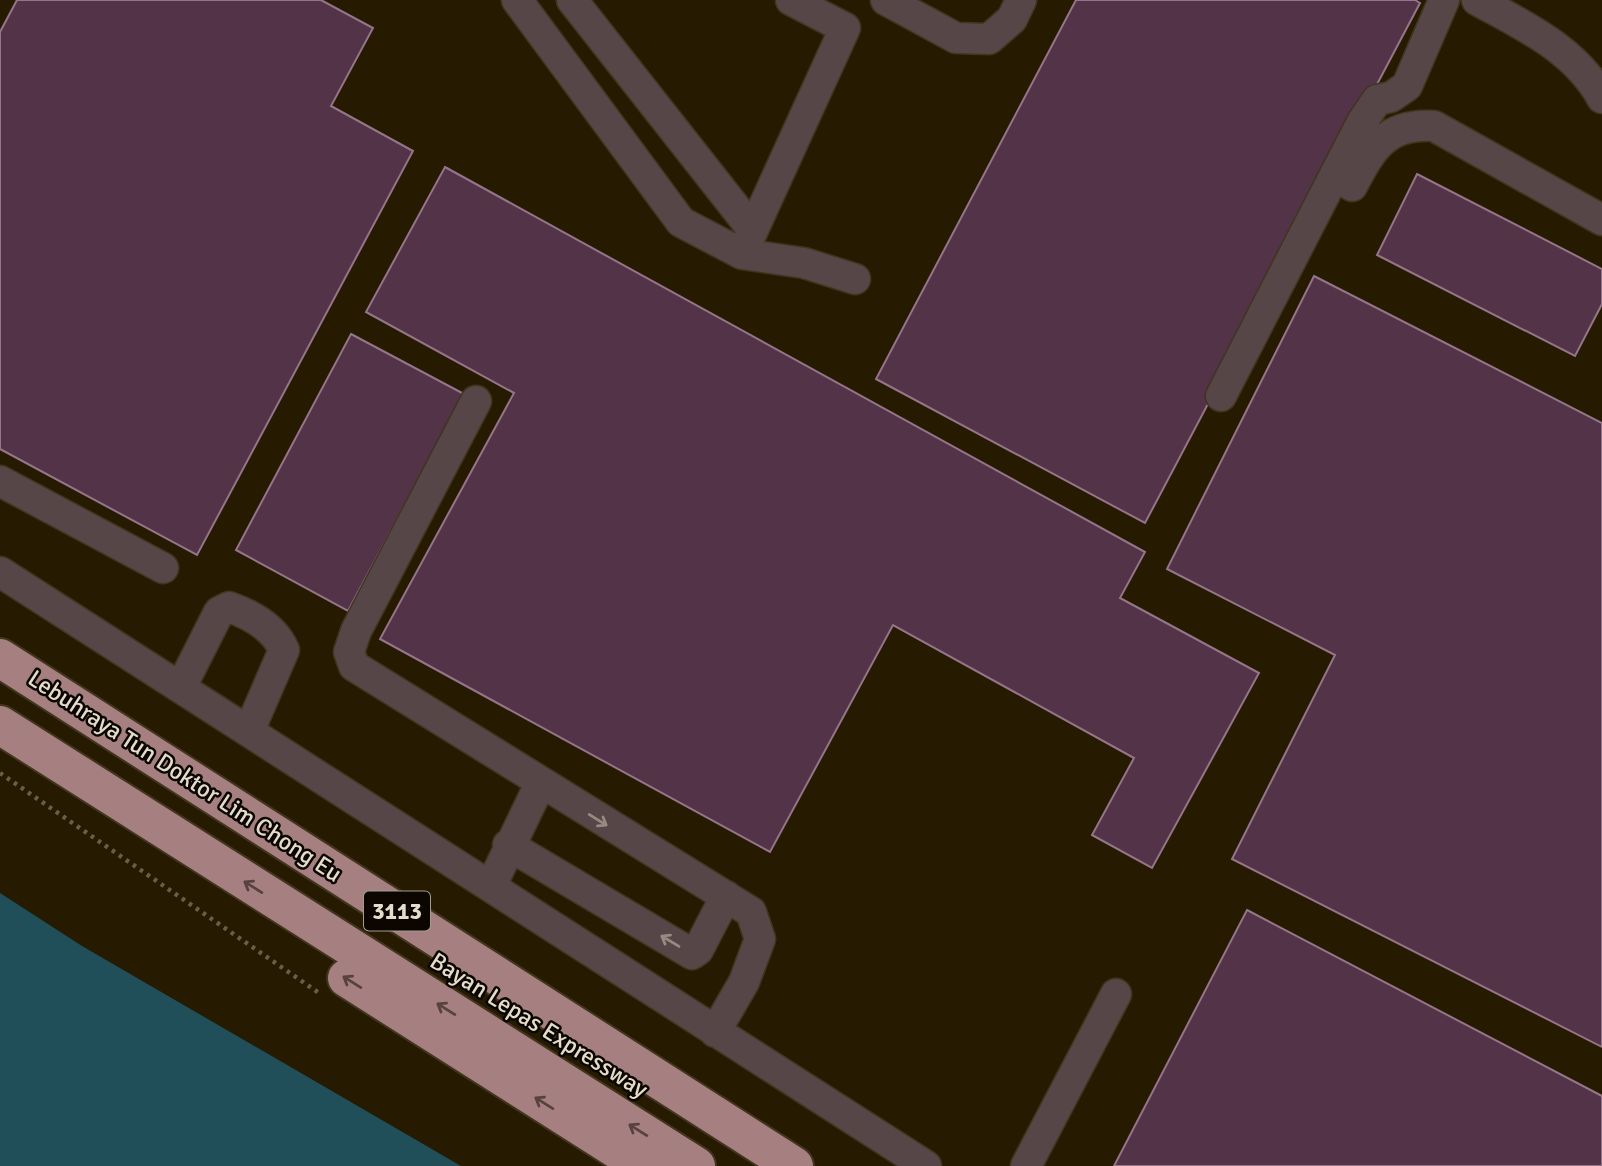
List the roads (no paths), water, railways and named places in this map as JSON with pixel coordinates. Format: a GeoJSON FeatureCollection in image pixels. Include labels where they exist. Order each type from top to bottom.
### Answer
{"type":"FeatureCollection","features":[{"type":"Feature","properties":{"kind":"highway","name":"Lebuhraya Tun Doktor Lim Chong Eu"},"geometry":{"type":"LineString","coordinates":[[0,658],[794,1166]]}},
{"type":"Feature","properties":{"kind":"highway","name":"Bayan Lepas Expressway"},"geometry":{"type":"LineString","coordinates":[[0,680],[760,1166]]}},
{"type":"Feature","properties":{"kind":"highway","name":"Bayan Lepas Expressway"},"geometry":{"type":"LineString","coordinates":[[0,725],[696,1166]]}},
{"type":"Feature","properties":{"kind":"highway"},"geometry":{"type":"LineString","coordinates":[[0,751],[298,947],[643,1166]]}},
{"type":"Feature","properties":{"kind":"street"},"geometry":{"type":"LineString","coordinates":[[517,0],[681,222],[855,279]]}},
{"type":"Feature","properties":{"kind":"street"},"geometry":{"type":"LineString","coordinates":[[572,0],[748,242]]}},
{"type":"Feature","properties":{"kind":"street"},"geometry":{"type":"LineString","coordinates":[[748,242],[845,28],[791,0]]}},
{"type":"Feature","properties":{"kind":"street"},"geometry":{"type":"LineString","coordinates":[[886,0],[956,38],[989,38],[1012,19],[1021,0]]}},
{"type":"Feature","properties":{"kind":"street"},"geometry":{"type":"LineString","coordinates":[[1221,396],[1362,122],[1377,100],[1391,97],[1407,86],[1444,0]]}},
{"type":"Feature","properties":{"kind":"street"},"geometry":{"type":"LineString","coordinates":[[1477,0],[1553,42],[1593,82],[1602,98]]}},
{"type":"Feature","properties":{"kind":"street"},"geometry":{"type":"LineString","coordinates":[[1340,209],[1370,151],[1397,130],[1415,125],[1434,126],[1602,220]]}},
{"type":"Feature","properties":{"kind":"street"},"geometry":{"type":"LineString","coordinates":[[476,401],[355,631],[349,652],[354,666],[751,912],[760,939],[744,982],[715,1032]]}},
{"type":"Feature","properties":{"kind":"street"},"geometry":{"type":"LineString","coordinates":[[0,481],[163,568]]}},
{"type":"Feature","properties":{"kind":"street"},"geometry":{"type":"LineString","coordinates":[[0,572],[926,1166]]}},
{"type":"Feature","properties":{"kind":"street"},"geometry":{"type":"LineString","coordinates":[[181,687],[219,612],[229,607],[259,621],[278,635],[284,650],[249,731]]}},
{"type":"Feature","properties":{"kind":"street"},"geometry":{"type":"LineString","coordinates":[[491,886],[508,845],[541,782]]}},
{"type":"Feature","properties":{"kind":"street"},"geometry":{"type":"LineString","coordinates":[[508,845],[692,954],[698,950],[726,897]]}},
{"type":"Feature","properties":{"kind":"street"},"geometry":{"type":"LineString","coordinates":[[1026,1166],[1116,994]]}},
{"type":"Feature","properties":{"kind":"water"},"geometry":{"type":"Polygon","coordinates":[[[0,893],[82,946],[461,1166],[0,1166],[0,893]]]}}]}
